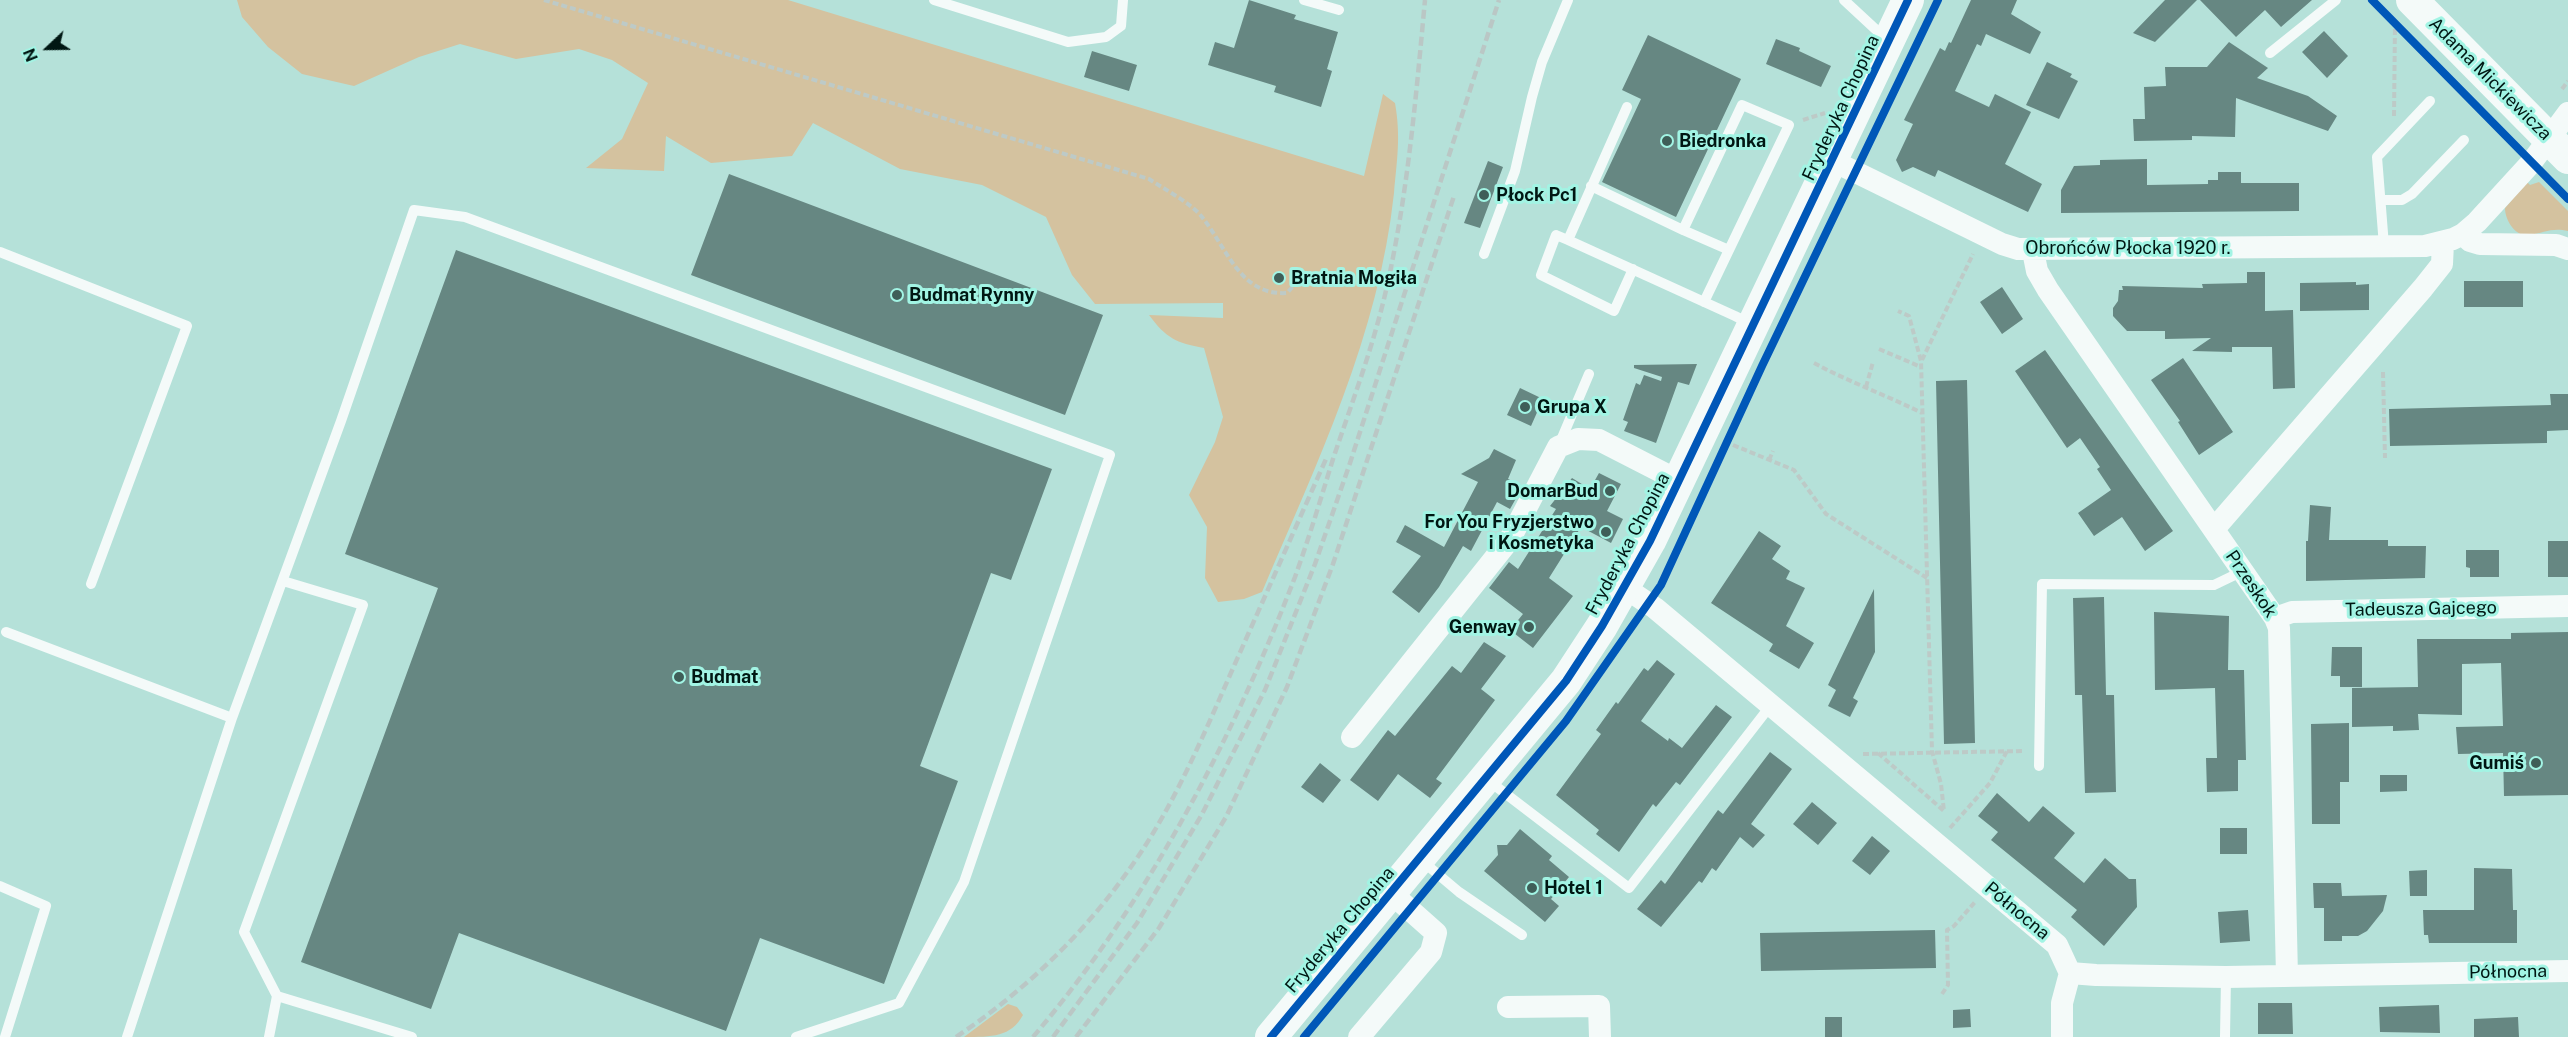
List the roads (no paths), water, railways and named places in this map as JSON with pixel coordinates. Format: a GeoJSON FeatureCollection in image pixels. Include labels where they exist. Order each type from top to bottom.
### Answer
{"type":"FeatureCollection","features":[{"type":"Feature","properties":{"kind":"street","name":"Fryderyka Chopina"},"geometry":{"type":"LineString","coordinates":[[1271,1037],[1566,681],[1602,626],[1678,482],[1908,0]]}},
{"type":"Feature","properties":{"kind":"street","name":"Adama Mickiewicza"},"geometry":{"type":"LineString","coordinates":[[2398,13],[2558,148]]}},
{"type":"Feature","properties":{"kind":"street"},"geometry":{"type":"LineString","coordinates":[[2214,529],[2423,288],[2442,264],[2453,238],[2531,163],[2558,148],[2568,113]]}},
{"type":"Feature","properties":{"kind":"street","name":"Obrońców Płocka 1920 r."},"geometry":{"type":"LineString","coordinates":[[1833,161],[2002,244],[2018,249],[2425,246],[2453,238]]}},
{"type":"Feature","properties":{"kind":"street"},"geometry":{"type":"LineString","coordinates":[[2453,238],[2480,244],[2556,245],[2568,249]]}},
{"type":"Feature","properties":{"kind":"street","name":"Przeskok"},"geometry":{"type":"LineString","coordinates":[[2033,250],[2037,271],[2048,290],[2275,618],[2280,636],[2286,976]]}},
{"type":"Feature","properties":{"kind":"street"},"geometry":{"type":"LineString","coordinates":[[1352,737],[1510,539],[1558,447],[1578,439],[1599,440],[1664,472],[1678,482]]}},
{"type":"Feature","properties":{"kind":"street","name":"Północna"},"geometry":{"type":"LineString","coordinates":[[1624,587],[1655,608],[2057,945],[2070,973],[2226,977],[2568,971]]}},
{"type":"Feature","properties":{"kind":"street","name":"Tadeusza Gajcego"},"geometry":{"type":"LineString","coordinates":[[2275,618],[2292,612],[2568,606]]}},
{"type":"Feature","properties":{"kind":"street"},"geometry":{"type":"LineString","coordinates":[[1359,1037],[1431,952],[1436,933],[1391,893]]}},
{"type":"Feature","properties":{"kind":"street"},"geometry":{"type":"LineString","coordinates":[[2061,1037],[2062,1003],[2070,973]]}},
{"type":"Feature","properties":{"kind":"street"},"geometry":{"type":"LineString","coordinates":[[1508,1007],[1599,1006],[1600,1037]]}},
{"type":"Feature","properties":{"kind":"lane"},"geometry":{"type":"LineString","coordinates":[[934,0],[1068,42],[1106,37],[1121,26],[1124,0]]}},
{"type":"Feature","properties":{"kind":"lane"},"geometry":{"type":"LineString","coordinates":[[1304,0],[1339,10]]}},
{"type":"Feature","properties":{"kind":"lane"},"geometry":{"type":"LineString","coordinates":[[1484,254],[1515,171],[1542,62],[1568,0]]}},
{"type":"Feature","properties":{"kind":"lane"},"geometry":{"type":"LineString","coordinates":[[1844,0],[1888,42]]}},
{"type":"Feature","properties":{"kind":"lane"},"geometry":{"type":"LineString","coordinates":[[2270,53],[2337,0]]}},
{"type":"Feature","properties":{"kind":"lane"},"geometry":{"type":"LineString","coordinates":[[2384,246],[2378,157],[2430,101]]}},
{"type":"Feature","properties":{"kind":"lane"},"geometry":{"type":"LineString","coordinates":[[1683,230],[1742,105],[1789,124],[1704,302]]}},
{"type":"Feature","properties":{"kind":"lane"},"geometry":{"type":"LineString","coordinates":[[1568,240],[1626,107]]}},
{"type":"Feature","properties":{"kind":"lane"},"geometry":{"type":"LineString","coordinates":[[2382,200],[2402,200],[2412,194],[2464,140]]}},
{"type":"Feature","properties":{"kind":"lane"},"geometry":{"type":"LineString","coordinates":[[1591,186],[1729,250]]}},
{"type":"Feature","properties":{"kind":"lane"},"geometry":{"type":"LineString","coordinates":[[127,1037],[232,718],[342,421],[414,210],[465,217],[1110,455],[963,882],[899,1003],[796,1037]]}},
{"type":"Feature","properties":{"kind":"lane"},"geometry":{"type":"LineString","coordinates":[[1633,269],[1614,311],[1541,274],[1556,235],[1633,269],[1754,326]]}},
{"type":"Feature","properties":{"kind":"lane"},"geometry":{"type":"LineString","coordinates":[[0,252],[187,326],[91,584]]}},
{"type":"Feature","properties":{"kind":"lane"},"geometry":{"type":"LineString","coordinates":[[1558,447],[1589,374]]}},
{"type":"Feature","properties":{"kind":"lane"},"geometry":{"type":"LineString","coordinates":[[2039,766],[2043,584],[2214,585],[2243,572]]}},
{"type":"Feature","properties":{"kind":"lane"},"geometry":{"type":"LineString","coordinates":[[268,1037],[277,996],[244,932],[363,605],[283,581]]}},
{"type":"Feature","properties":{"kind":"lane"},"geometry":{"type":"LineString","coordinates":[[6,632],[232,718]]}},
{"type":"Feature","properties":{"kind":"lane"},"geometry":{"type":"LineString","coordinates":[[1486,778],[1629,888],[1772,705]]}},
{"type":"Feature","properties":{"kind":"lane"},"geometry":{"type":"LineString","coordinates":[[1419,858],[1459,892],[1522,935]]}},
{"type":"Feature","properties":{"kind":"lane"},"geometry":{"type":"LineString","coordinates":[[0,886],[46,906],[5,1037]]}},
{"type":"Feature","properties":{"kind":"lane"},"geometry":{"type":"LineString","coordinates":[[2225,1037],[2226,977]]}},
{"type":"Feature","properties":{"kind":"lane"},"geometry":{"type":"LineString","coordinates":[[277,996],[412,1037]]}},
{"type":"Feature","properties":{"kind":"railway"},"geometry":{"type":"LineString","coordinates":[[1033,1037],[1113,932],[1183,818],[1244,699],[1295,577],[1369,352],[1387,286],[1406,180],[1425,0]]}},
{"type":"Feature","properties":{"kind":"railway"},"geometry":{"type":"LineString","coordinates":[[1053,1037],[1137,923],[1201,816],[1265,690],[1315,564],[1350,463],[1499,0]]}},
{"type":"Feature","properties":{"kind":"railway"},"geometry":{"type":"LineString","coordinates":[[1076,1037],[1159,928],[1226,817],[1287,687],[1333,564],[1454,196]]}},
{"type":"Feature","properties":{"kind":"railway"},"geometry":{"type":"LineString","coordinates":[[956,1037],[1004,1002],[1050,962],[1110,895],[1144,848],[1172,800],[1196,750],[1326,459]]}},
{"type":"Feature","properties":{"kind":"place","name":"Biedronka"},"geometry":{"type":"Point","coordinates":[1667,141]}},
{"type":"Feature","properties":{"kind":"place","name":"Płock Pc1"},"geometry":{"type":"Point","coordinates":[1484,195]}},
{"type":"Feature","properties":{"kind":"place","name":"Bratnia Mogiła"},"geometry":{"type":"Point","coordinates":[1279,278]}},
{"type":"Feature","properties":{"kind":"place","name":"Budmat Rynny"},"geometry":{"type":"Point","coordinates":[897,295]}},
{"type":"Feature","properties":{"kind":"place","name":"Grupa X"},"geometry":{"type":"Point","coordinates":[1525,407]}},
{"type":"Feature","properties":{"kind":"place","name":"DomarBud"},"geometry":{"type":"Point","coordinates":[1610,491]}},
{"type":"Feature","properties":{"kind":"place","name":"For You Fryzjerstwo i Kosmetyka"},"geometry":{"type":"Point","coordinates":[1606,532]}},
{"type":"Feature","properties":{"kind":"place","name":"Genway"},"geometry":{"type":"Point","coordinates":[1529,627]}},
{"type":"Feature","properties":{"kind":"place","name":"Budmat"},"geometry":{"type":"Point","coordinates":[679,677]}},
{"type":"Feature","properties":{"kind":"place","name":"Gumiś"},"geometry":{"type":"Point","coordinates":[2536,763]}},
{"type":"Feature","properties":{"kind":"place","name":"Hotel 1"},"geometry":{"type":"Point","coordinates":[1532,888]}}]}
